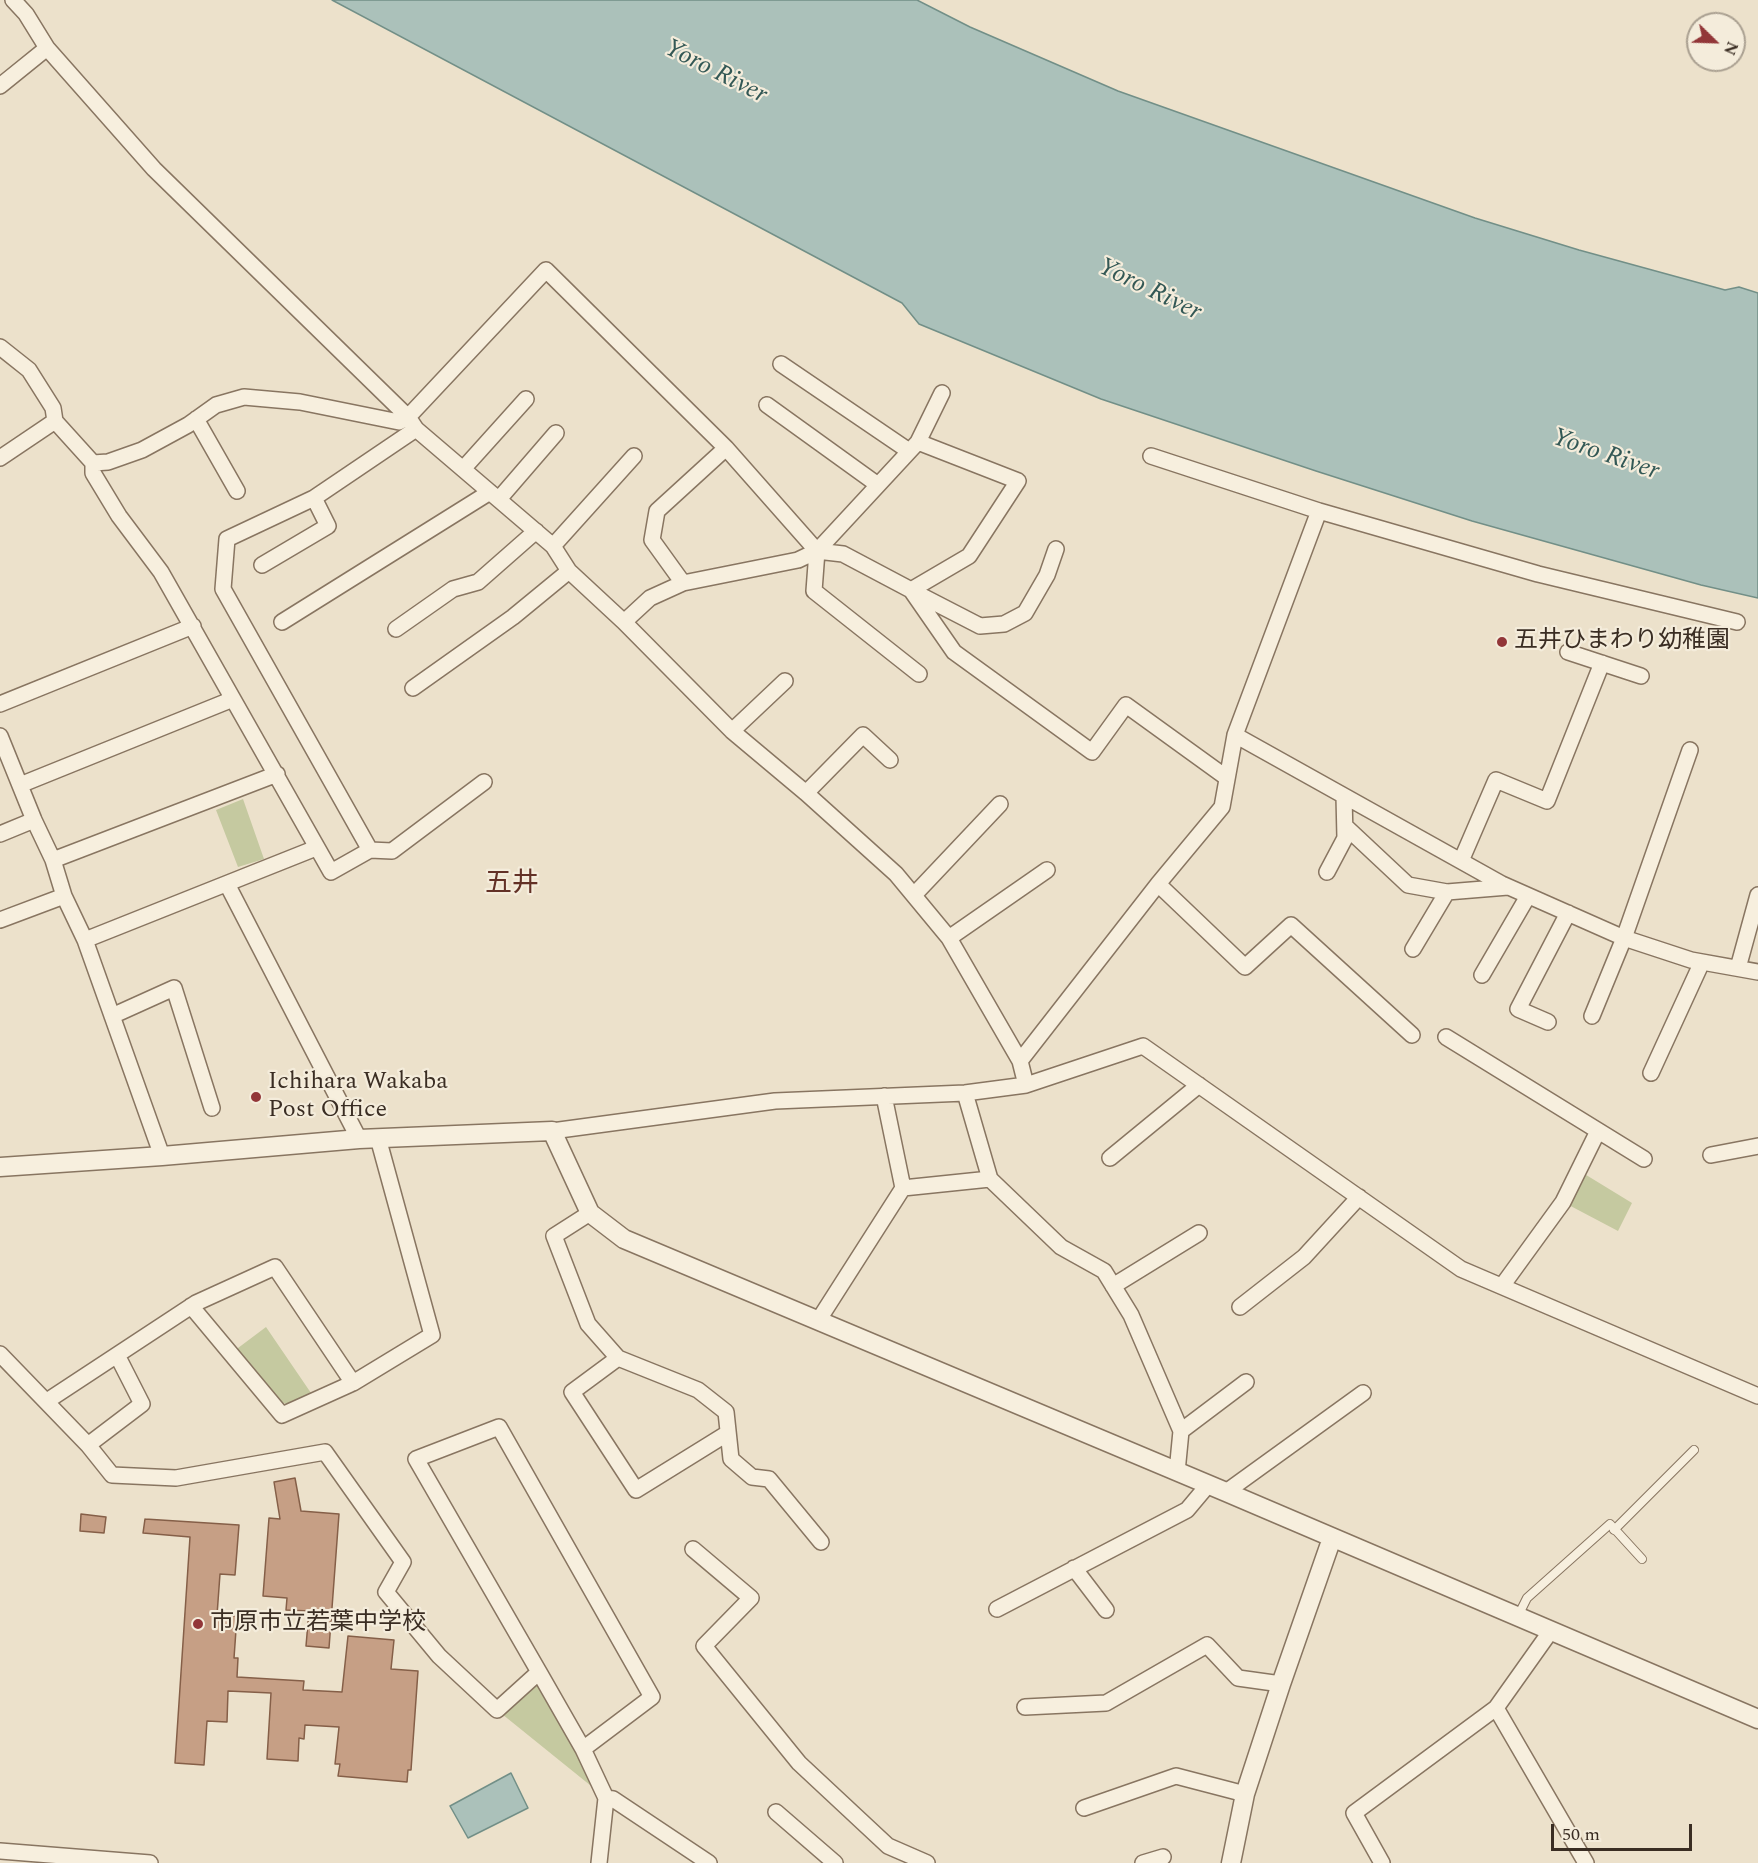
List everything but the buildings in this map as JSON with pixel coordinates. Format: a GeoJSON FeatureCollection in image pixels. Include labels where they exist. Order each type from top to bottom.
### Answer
{"type":"FeatureCollection","features":[{"type":"Feature","properties":{"kind":"street"},"geometry":{"type":"LineString","coordinates":[[13,0],[26,14],[47,48],[154,169],[412,423],[553,546],[569,571],[624,622],[732,730],[896,874],[949,938],[1020,1061],[1026,1084]]}},
{"type":"Feature","properties":{"kind":"street"},"geometry":{"type":"LineString","coordinates":[[0,86],[47,48]]}},
{"type":"Feature","properties":{"kind":"street"},"geometry":{"type":"LineString","coordinates":[[370,850],[223,589],[226,539],[314,498],[412,423],[546,270],[726,448],[817,550],[843,554],[980,626],[1004,624],[1024,613],[1047,575],[1056,549]]}},
{"type":"Feature","properties":{"kind":"street"},"geometry":{"type":"LineString","coordinates":[[0,347],[29,370],[53,408],[55,421],[93,463],[93,473],[119,516],[161,572],[277,774],[316,848],[332,872],[370,850],[392,851],[484,782]]}},
{"type":"Feature","properties":{"kind":"street"},"geometry":{"type":"LineString","coordinates":[[781,364],[914,446],[1018,481],[969,556],[911,590]]}},
{"type":"Feature","properties":{"kind":"street"},"geometry":{"type":"LineString","coordinates":[[624,622],[650,598],[683,583],[798,560],[817,550],[914,446],[942,393]]}},
{"type":"Feature","properties":{"kind":"street"},"geometry":{"type":"LineString","coordinates":[[93,463],[108,462],[142,450],[188,425],[216,405],[244,397],[300,402],[412,423]]}},
{"type":"Feature","properties":{"kind":"street"},"geometry":{"type":"LineString","coordinates":[[463,469],[526,399]]}},
{"type":"Feature","properties":{"kind":"street"},"geometry":{"type":"LineString","coordinates":[[767,405],[878,485]]}},
{"type":"Feature","properties":{"kind":"street"},"geometry":{"type":"LineString","coordinates":[[196,419],[237,491]]}},
{"type":"Feature","properties":{"kind":"street"},"geometry":{"type":"LineString","coordinates":[[0,458],[55,421]]}},
{"type":"Feature","properties":{"kind":"street"},"geometry":{"type":"LineString","coordinates":[[282,622],[494,496],[556,433]]}},
{"type":"Feature","properties":{"kind":"street"},"geometry":{"type":"LineString","coordinates":[[683,583],[652,540],[657,511],[726,448]]}},
{"type":"Feature","properties":{"kind":"street"},"geometry":{"type":"LineString","coordinates":[[553,546],[634,456]]}},
{"type":"Feature","properties":{"kind":"street"},"geometry":{"type":"LineString","coordinates":[[1151,456],[1318,511],[1538,574],[1737,622]]}},
{"type":"Feature","properties":{"kind":"street"},"geometry":{"type":"LineString","coordinates":[[262,565],[328,526],[314,498]]}},
{"type":"Feature","properties":{"kind":"street"},"geometry":{"type":"LineString","coordinates":[[1020,1061],[1158,884],[1222,807],[1235,735],[1318,511]]}},
{"type":"Feature","properties":{"kind":"street"},"geometry":{"type":"LineString","coordinates":[[396,629],[453,589],[478,582],[536,531]]}},
{"type":"Feature","properties":{"kind":"street"},"geometry":{"type":"LineString","coordinates":[[817,550],[814,591],[919,675]]}},
{"type":"Feature","properties":{"kind":"street"},"geometry":{"type":"LineString","coordinates":[[413,688],[513,617],[569,571]]}},
{"type":"Feature","properties":{"kind":"street"},"geometry":{"type":"LineString","coordinates":[[911,590],[954,652],[1092,752],[1126,705],[1227,778]]}},
{"type":"Feature","properties":{"kind":"street"},"geometry":{"type":"LineString","coordinates":[[0,704],[193,626]]}},
{"type":"Feature","properties":{"kind":"street"},"geometry":{"type":"LineString","coordinates":[[1568,652],[1641,676]]}},
{"type":"Feature","properties":{"kind":"street"},"geometry":{"type":"LineString","coordinates":[[1461,861],[1496,780],[1547,801],[1602,663]]}},
{"type":"Feature","properties":{"kind":"street"},"geometry":{"type":"LineString","coordinates":[[732,730],[785,681]]}},
{"type":"Feature","properties":{"kind":"street"},"geometry":{"type":"LineString","coordinates":[[21,785],[233,699]]}},
{"type":"Feature","properties":{"kind":"street"},"geometry":{"type":"LineString","coordinates":[[806,793],[863,735],[890,760]]}},
{"type":"Feature","properties":{"kind":"street"},"geometry":{"type":"LineString","coordinates":[[1235,735],[1528,896],[1624,938],[1702,962],[1758,972]]}},
{"type":"Feature","properties":{"kind":"street"},"geometry":{"type":"LineString","coordinates":[[1,743],[53,860],[64,896],[85,940],[162,1156]]}},
{"type":"Feature","properties":{"kind":"street"},"geometry":{"type":"LineString","coordinates":[[1592,1016],[1624,938],[1690,750]]}},
{"type":"Feature","properties":{"kind":"street"},"geometry":{"type":"LineString","coordinates":[[53,860],[277,774]]}},
{"type":"Feature","properties":{"kind":"street"},"geometry":{"type":"LineString","coordinates":[[1327,872],[1346,838],[1344,796]]}},
{"type":"Feature","properties":{"kind":"street"},"geometry":{"type":"LineString","coordinates":[[914,896],[1000,804]]}},
{"type":"Feature","properties":{"kind":"street"},"geometry":{"type":"LineString","coordinates":[[0,834],[34,820]]}},
{"type":"Feature","properties":{"kind":"street"},"geometry":{"type":"LineString","coordinates":[[1345,826],[1408,885],[1447,892],[1508,886]]}},
{"type":"Feature","properties":{"kind":"street"},"geometry":{"type":"LineString","coordinates":[[85,940],[316,848]]}},
{"type":"Feature","properties":{"kind":"street"},"geometry":{"type":"LineString","coordinates":[[949,938],[1047,870]]}},
{"type":"Feature","properties":{"kind":"street"},"geometry":{"type":"LineString","coordinates":[[226,884],[359,1139]]}},
{"type":"Feature","properties":{"kind":"street"},"geometry":{"type":"LineString","coordinates":[[1158,884],[1245,967],[1291,925],[1412,1035]]}},
{"type":"Feature","properties":{"kind":"street"},"geometry":{"type":"LineString","coordinates":[[1413,949],[1447,892]]}},
{"type":"Feature","properties":{"kind":"street"},"geometry":{"type":"LineString","coordinates":[[1738,968],[1758,895]]}},
{"type":"Feature","properties":{"kind":"street"},"geometry":{"type":"LineString","coordinates":[[0,920],[64,896]]}},
{"type":"Feature","properties":{"kind":"street"},"geometry":{"type":"LineString","coordinates":[[1482,975],[1528,896]]}},
{"type":"Feature","properties":{"kind":"street"},"geometry":{"type":"LineString","coordinates":[[1548,1022],[1518,1009],[1568,914]]}},
{"type":"Feature","properties":{"kind":"street"},"geometry":{"type":"LineString","coordinates":[[1651,1073],[1702,962]]}},
{"type":"Feature","properties":{"kind":"street"},"geometry":{"type":"LineString","coordinates":[[112,1016],[174,988],[212,1108]]}},
{"type":"Feature","properties":{"kind":"street"},"geometry":{"type":"LineString","coordinates":[[1446,1037],[1644,1160]]}},
{"type":"Feature","properties":{"kind":"street"},"geometry":{"type":"LineString","coordinates":[[0,1167],[359,1139],[552,1131],[776,1101],[965,1093],[1026,1084],[1143,1046],[1461,1269],[1758,1396]]}},
{"type":"Feature","properties":{"kind":"street"},"geometry":{"type":"LineString","coordinates":[[1110,1158],[1200,1085]]}},
{"type":"Feature","properties":{"kind":"street"},"geometry":{"type":"LineString","coordinates":[[965,1093],[990,1179],[1061,1247],[1104,1271],[1131,1315],[1181,1431],[1177,1472]]}},
{"type":"Feature","properties":{"kind":"street"},"geometry":{"type":"LineString","coordinates":[[818,1321],[903,1188],[884,1096]]}},
{"type":"Feature","properties":{"kind":"street"},"geometry":{"type":"LineString","coordinates":[[552,1131],[590,1213],[624,1239],[1758,1719]]}},
{"type":"Feature","properties":{"kind":"street"},"geometry":{"type":"LineString","coordinates":[[1502,1286],[1563,1202],[1598,1131]]}},
{"type":"Feature","properties":{"kind":"street"},"geometry":{"type":"LineString","coordinates":[[191,1306],[282,1415],[353,1383],[432,1335],[378,1138]]}},
{"type":"Feature","properties":{"kind":"street"},"geometry":{"type":"LineString","coordinates":[[1711,1155],[1758,1146]]}},
{"type":"Feature","properties":{"kind":"street"},"geometry":{"type":"LineString","coordinates":[[903,1188],[990,1179]]}},
{"type":"Feature","properties":{"kind":"street"},"geometry":{"type":"LineString","coordinates":[[1240,1307],[1304,1257],[1359,1197]]}},
{"type":"Feature","properties":{"kind":"street"},"geometry":{"type":"LineString","coordinates":[[590,1213],[554,1236],[588,1324],[618,1358],[698,1390],[726,1412],[730,1459],[752,1477],[769,1479],[820,1542]]}},
{"type":"Feature","properties":{"kind":"street"},"geometry":{"type":"LineString","coordinates":[[1113,1286],[1199,1233]]}},
{"type":"Feature","properties":{"kind":"street"},"geometry":{"type":"LineString","coordinates":[[47,1401],[191,1306],[276,1267],[353,1383]]}},
{"type":"Feature","properties":{"kind":"street"},"geometry":{"type":"LineString","coordinates":[[0,1354],[88,1445],[112,1475],[176,1478],[325,1452],[403,1562],[386,1592],[439,1656],[497,1710],[539,1672]]}},
{"type":"Feature","properties":{"kind":"street"},"geometry":{"type":"LineString","coordinates":[[88,1445],[142,1404],[117,1355]]}},
{"type":"Feature","properties":{"kind":"street"},"geometry":{"type":"LineString","coordinates":[[618,1358],[572,1392],[636,1490],[728,1433]]}},
{"type":"Feature","properties":{"kind":"street"},"geometry":{"type":"LineString","coordinates":[[1181,1431],[1246,1382]]}},
{"type":"Feature","properties":{"kind":"street"},"geometry":{"type":"LineString","coordinates":[[1226,1492],[1363,1392]]}},
{"type":"Feature","properties":{"kind":"street"},"geometry":{"type":"LineString","coordinates":[[583,1749],[652,1697],[499,1427],[416,1459],[583,1749],[606,1798],[599,1863]]}},
{"type":"Feature","properties":{"kind":"street"},"geometry":{"type":"LineString","coordinates":[[997,1609],[1187,1510],[1208,1485]]}},
{"type":"Feature","properties":{"kind":"street"},"geometry":{"type":"LineString","coordinates":[[1231,1863],[1245,1794],[1332,1538]]}},
{"type":"Feature","properties":{"kind":"street"},"geometry":{"type":"LineString","coordinates":[[693,1549],[751,1598],[704,1646],[799,1763],[888,1846],[927,1863]]}},
{"type":"Feature","properties":{"kind":"street"},"geometry":{"type":"LineString","coordinates":[[1074,1568],[1106,1610]]}},
{"type":"Feature","properties":{"kind":"street"},"geometry":{"type":"LineString","coordinates":[[1382,1863],[1354,1813],[1496,1708],[1550,1632]]}},
{"type":"Feature","properties":{"kind":"street"},"geometry":{"type":"LineString","coordinates":[[1026,1707],[1106,1703],[1207,1645],[1238,1678],[1281,1684]]}},
{"type":"Feature","properties":{"kind":"street"},"geometry":{"type":"LineString","coordinates":[[1496,1708],[1586,1863]]}},
{"type":"Feature","properties":{"kind":"street"},"geometry":{"type":"LineString","coordinates":[[1084,1808],[1176,1776],[1245,1794]]}},
{"type":"Feature","properties":{"kind":"street"},"geometry":{"type":"LineString","coordinates":[[606,1798],[614,1799],[709,1863]]}},
{"type":"Feature","properties":{"kind":"street"},"geometry":{"type":"LineString","coordinates":[[776,1812],[835,1863]]}},
{"type":"Feature","properties":{"kind":"street"},"geometry":{"type":"LineString","coordinates":[[0,1851],[150,1863]]}},
{"type":"Feature","properties":{"kind":"street"},"geometry":{"type":"LineString","coordinates":[[1143,1863],[1163,1857]]}},
{"type":"Feature","properties":{"kind":"lane"},"geometry":{"type":"LineString","coordinates":[[1614,1530],[1694,1450]]}},
{"type":"Feature","properties":{"kind":"lane"},"geometry":{"type":"LineString","coordinates":[[1518,1617],[1527,1598],[1610,1524],[1642,1559]]}},
{"type":"Feature","properties":{"kind":"green space"},"geometry":{"type":"Polygon","coordinates":[[[243,799],[264,859],[238,867],[216,810],[243,799]]]}},
{"type":"Feature","properties":{"kind":"green space"},"geometry":{"type":"Polygon","coordinates":[[[1578,1170],[1632,1203],[1618,1231],[1563,1202],[1578,1170]]]}},
{"type":"Feature","properties":{"kind":"green space"},"geometry":{"type":"Polygon","coordinates":[[[266,1327],[311,1393],[291,1405],[280,1402],[234,1351],[266,1327]]]}},
{"type":"Feature","properties":{"kind":"green space"},"geometry":{"type":"Polygon","coordinates":[[[539,1672],[606,1798],[497,1710],[539,1672]]]}},
{"type":"Feature","properties":{"kind":"water","name":"Yoro River"},"geometry":{"type":"Polygon","coordinates":[[[332,0],[917,0],[970,27],[1118,91],[1475,218],[1579,250],[1725,290],[1739,287],[1758,293],[1758,598],[1701,585],[1472,521],[1316,471],[1101,399],[919,324],[902,303],[332,0]]]}},
{"type":"Feature","properties":{"kind":"water"},"geometry":{"type":"Polygon","coordinates":[[[511,1773],[528,1808],[468,1838],[450,1806],[511,1773]]]}},
{"type":"Feature","properties":{"kind":"place","name":"五井ひまわり幼稚園"},"geometry":{"type":"Point","coordinates":[1502,642]}},
{"type":"Feature","properties":{"kind":"place","name":"Ichihara Wakaba Post Office"},"geometry":{"type":"Point","coordinates":[256,1097]}},
{"type":"Feature","properties":{"kind":"place","name":"市原市立若葉中学校"},"geometry":{"type":"Point","coordinates":[198,1624]}},
{"type":"Feature","properties":{"kind":"district","name":"五井"},"geometry":{"type":"Point","coordinates":[512,886]}}]}
